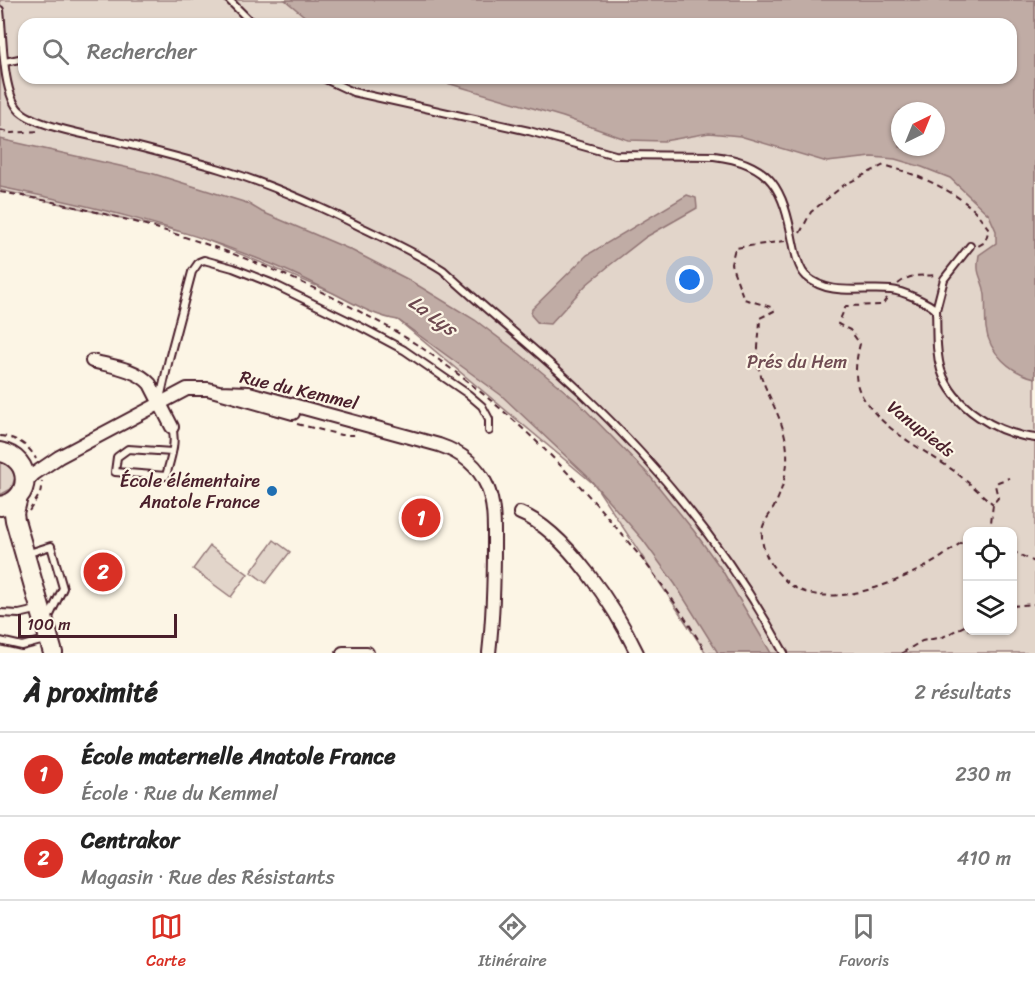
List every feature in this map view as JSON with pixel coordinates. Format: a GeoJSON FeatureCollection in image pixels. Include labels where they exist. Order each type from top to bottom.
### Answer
{"type":"FeatureCollection","features":[{"type":"Feature","properties":{"kind":"main road"},"geometry":{"type":"LineString","coordinates":[[0,452],[18,461],[23,470],[21,490],[14,513],[7,517]]}},
{"type":"Feature","properties":{"kind":"main road"},"geometry":{"type":"LineString","coordinates":[[0,506],[11,503],[21,490]]}},
{"type":"Feature","properties":{"kind":"main road"},"geometry":{"type":"LineString","coordinates":[[7,517],[24,554],[43,636]]}},
{"type":"Feature","properties":{"kind":"main road"},"geometry":{"type":"LineString","coordinates":[[7,517],[9,532],[43,636]]}},
{"type":"Feature","properties":{"kind":"street"},"geometry":{"type":"LineString","coordinates":[[92,361],[142,377],[150,384],[172,427]]}},
{"type":"Feature","properties":{"kind":"street","name":"Rue du Kemmel"},"geometry":{"type":"LineString","coordinates":[[21,490],[34,474],[58,457],[159,402],[190,388],[249,393],[365,431],[450,449],[475,467],[485,482],[494,514],[494,601],[489,653]]}},
{"type":"Feature","properties":{"kind":"street","name":"Rue du Kemmel"},"geometry":{"type":"LineString","coordinates":[[18,461],[35,464],[58,457]]}},
{"type":"Feature","properties":{"kind":"street"},"geometry":{"type":"LineString","coordinates":[[520,513],[540,523],[577,561],[611,607],[637,653]]}},
{"type":"Feature","properties":{"kind":"street"},"geometry":{"type":"LineString","coordinates":[[343,653],[367,653]]}},
{"type":"Feature","properties":{"kind":"lane"},"geometry":{"type":"LineString","coordinates":[[229,0],[246,18]]}},
{"type":"Feature","properties":{"kind":"lane"},"geometry":{"type":"LineString","coordinates":[[0,10],[9,89],[16,107],[30,118],[263,183],[318,206],[443,270],[564,377],[639,450],[667,482],[735,570],[784,653]]}},
{"type":"Feature","properties":{"kind":"lane"},"geometry":{"type":"LineString","coordinates":[[5,62],[18,59]]}},
{"type":"Feature","properties":{"kind":"lane"},"geometry":{"type":"LineString","coordinates":[[336,84],[353,92],[518,128],[615,155],[692,155],[730,158],[747,163],[770,177],[778,191],[804,274],[829,289],[894,290],[930,304],[936,310]]}},
{"type":"Feature","properties":{"kind":"lane"},"geometry":{"type":"LineString","coordinates":[[970,246],[944,279],[936,310],[935,333],[940,368],[946,382],[960,402],[998,429],[1035,438]]}},
{"type":"Feature","properties":{"kind":"lane"},"geometry":{"type":"LineString","coordinates":[[159,402],[192,272],[199,262],[204,260],[233,268],[271,283],[404,350],[438,372],[482,406],[489,419],[489,431]]}},
{"type":"Feature","properties":{"kind":"lane"},"geometry":{"type":"LineString","coordinates":[[172,427],[174,440],[172,452],[166,476],[116,472],[117,457],[128,449],[172,452]]}},
{"type":"Feature","properties":{"kind":"lane"},"geometry":{"type":"LineString","coordinates":[[0,641],[22,646],[43,636],[63,588],[51,546],[24,554]]}},
{"type":"Feature","properties":{"kind":"lane"},"geometry":{"type":"LineString","coordinates":[[0,613],[19,614],[43,636]]}},
{"type":"Feature","properties":{"kind":"path"},"geometry":{"type":"LineString","coordinates":[[0,130],[11,133],[29,132],[39,131],[50,125]]}},
{"type":"Feature","properties":{"kind":"path"},"geometry":{"type":"LineString","coordinates":[[963,254],[985,242],[989,229],[974,210],[946,190],[912,172],[884,165],[844,185],[811,212],[797,238],[735,248],[731,264],[744,299],[771,306],[774,311],[760,318],[758,370],[785,432],[787,465],[777,501],[762,531],[768,561],[787,584],[806,594],[830,596],[861,591],[891,582],[938,560],[963,542]]}},
{"type":"Feature","properties":{"kind":"path"},"geometry":{"type":"LineString","coordinates":[[0,192],[109,216],[221,249],[288,275],[382,324],[431,354],[507,413],[570,474],[651,568],[681,610],[706,653]]}},
{"type":"Feature","properties":{"kind":"path","name":"Vanupieds"},"geometry":{"type":"LineString","coordinates":[[942,274],[916,275],[906,278],[898,283],[882,306],[846,306],[838,324],[850,330],[860,344],[856,358],[856,374],[860,393],[890,427],[954,471],[993,504]]}},
{"type":"Feature","properties":{"kind":"path"},"geometry":{"type":"LineString","coordinates":[[296,423],[341,435],[365,431]]}},
{"type":"Feature","properties":{"kind":"path"},"geometry":{"type":"LineString","coordinates":[[990,527],[993,504],[998,498],[996,483],[1009,478]]}},
{"type":"Feature","properties":{"kind":"path"},"geometry":{"type":"LineString","coordinates":[[1017,553],[1035,562]]}},
{"type":"Feature","properties":{"kind":"path"},"geometry":{"type":"LineString","coordinates":[[1017,606],[1035,604]]}},
{"type":"Feature","properties":{"kind":"path"},"geometry":{"type":"LineString","coordinates":[[902,653],[922,641],[943,637],[963,627]]}},
{"type":"Feature","properties":{"kind":"green space","name":"Prés du Hem"},"geometry":{"type":"Polygon","coordinates":[[[0,0],[1035,0],[1035,653],[706,653],[595,485],[398,320],[195,235],[0,190],[0,0]]]}},
{"type":"Feature","properties":{"kind":"green space"},"geometry":{"type":"Polygon","coordinates":[[[0,461],[11,467],[15,478],[11,489],[0,495],[0,461]]]}},
{"type":"Feature","properties":{"kind":"green space"},"geometry":{"type":"Polygon","coordinates":[[[274,540],[290,552],[266,583],[251,572],[274,540]]]}},
{"type":"Feature","properties":{"kind":"green space"},"geometry":{"type":"Polygon","coordinates":[[[210,546],[248,574],[231,597],[193,569],[210,546]]]}},
{"type":"Feature","properties":{"kind":"water"},"geometry":{"type":"Polygon","coordinates":[[[285,0],[1035,0],[1035,378],[1010,367],[996,353],[988,337],[985,295],[978,263],[979,255],[996,243],[996,231],[989,215],[950,178],[895,159],[872,157],[827,162],[740,136],[709,133],[664,141],[628,140],[563,117],[450,84],[1017,84],[1017,18],[307,18],[285,0]]]}},
{"type":"Feature","properties":{"kind":"water","name":"La Lys"},"geometry":{"type":"Polygon","coordinates":[[[0,139],[151,173],[247,203],[262,212],[349,249],[409,280],[475,320],[578,402],[649,475],[722,570],[771,653],[718,653],[675,584],[643,540],[587,476],[501,395],[398,320],[370,312],[310,281],[225,246],[97,209],[0,187],[0,139]]]}},
{"type":"Feature","properties":{"kind":"water"},"geometry":{"type":"Polygon","coordinates":[[[687,195],[696,198],[697,208],[646,237],[610,265],[586,285],[550,324],[538,323],[531,315],[532,309],[587,255],[687,195]]]}},
{"type":"Feature","properties":{"kind":"place","name":"École élémentaire Anatole France"},"geometry":{"type":"Point","coordinates":[272,491]}},
{"type":"Feature","properties":{"kind":"place","name":"École maternelle Anatole France"},"geometry":{"type":"Point","coordinates":[421,518]}},
{"type":"Feature","properties":{"kind":"place","name":"Centrakor"},"geometry":{"type":"Point","coordinates":[103,572]}}]}
